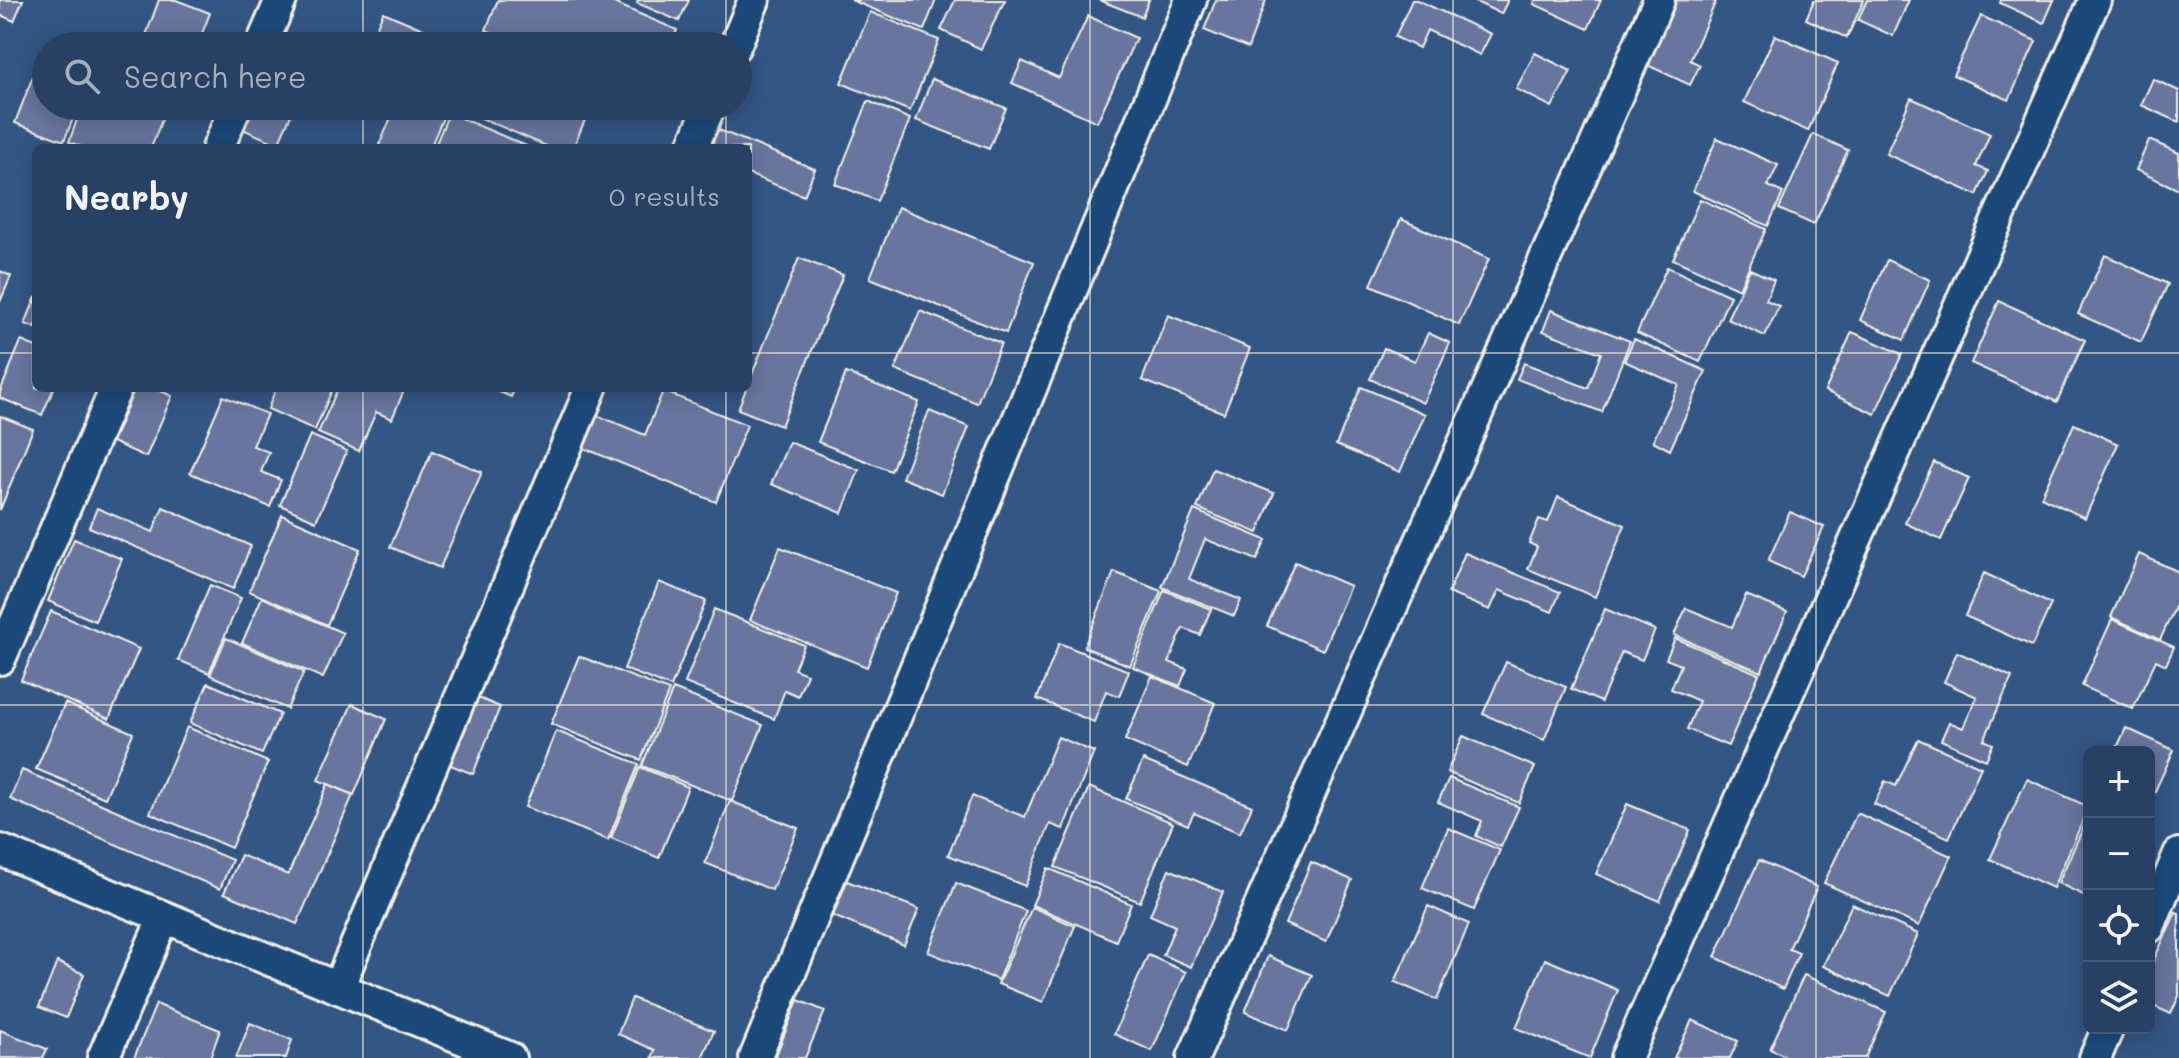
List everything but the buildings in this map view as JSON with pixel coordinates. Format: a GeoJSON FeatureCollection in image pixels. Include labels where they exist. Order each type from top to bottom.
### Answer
{"type":"FeatureCollection","features":[{"type":"Feature","properties":{"kind":"street"},"geometry":{"type":"LineString","coordinates":[[267,32],[281,0]]}},
{"type":"Feature","properties":{"kind":"street"},"geometry":{"type":"LineString","coordinates":[[741,32],[754,0]]}},
{"type":"Feature","properties":{"kind":"street"},"geometry":{"type":"LineString","coordinates":[[755,1058],[1191,0]]}},
{"type":"Feature","properties":{"kind":"street"},"geometry":{"type":"LineString","coordinates":[[1193,1058],[1659,0]]}},
{"type":"Feature","properties":{"kind":"street"},"geometry":{"type":"LineString","coordinates":[[1626,1058],[2095,0]]}},
{"type":"Feature","properties":{"kind":"street"},"geometry":{"type":"LineString","coordinates":[[220,144],[230,120]]}},
{"type":"Feature","properties":{"kind":"street"},"geometry":{"type":"LineString","coordinates":[[694,144],[704,120]]}},
{"type":"Feature","properties":{"kind":"street"},"geometry":{"type":"LineString","coordinates":[[0,659],[114,392]]}},
{"type":"Feature","properties":{"kind":"street"},"geometry":{"type":"LineString","coordinates":[[338,988],[589,392]]}},
{"type":"Feature","properties":{"kind":"street"},"geometry":{"type":"LineString","coordinates":[[0,850],[510,1058]]}},
{"type":"Feature","properties":{"kind":"street"},"geometry":{"type":"LineString","coordinates":[[2155,912],[2179,854]]}},
{"type":"Feature","properties":{"kind":"street"},"geometry":{"type":"LineString","coordinates":[[103,1058],[164,917]]}},
{"type":"Feature","properties":{"kind":"street"},"geometry":{"type":"LineString","coordinates":[[2095,1058],[2105,1034]]}}]}
